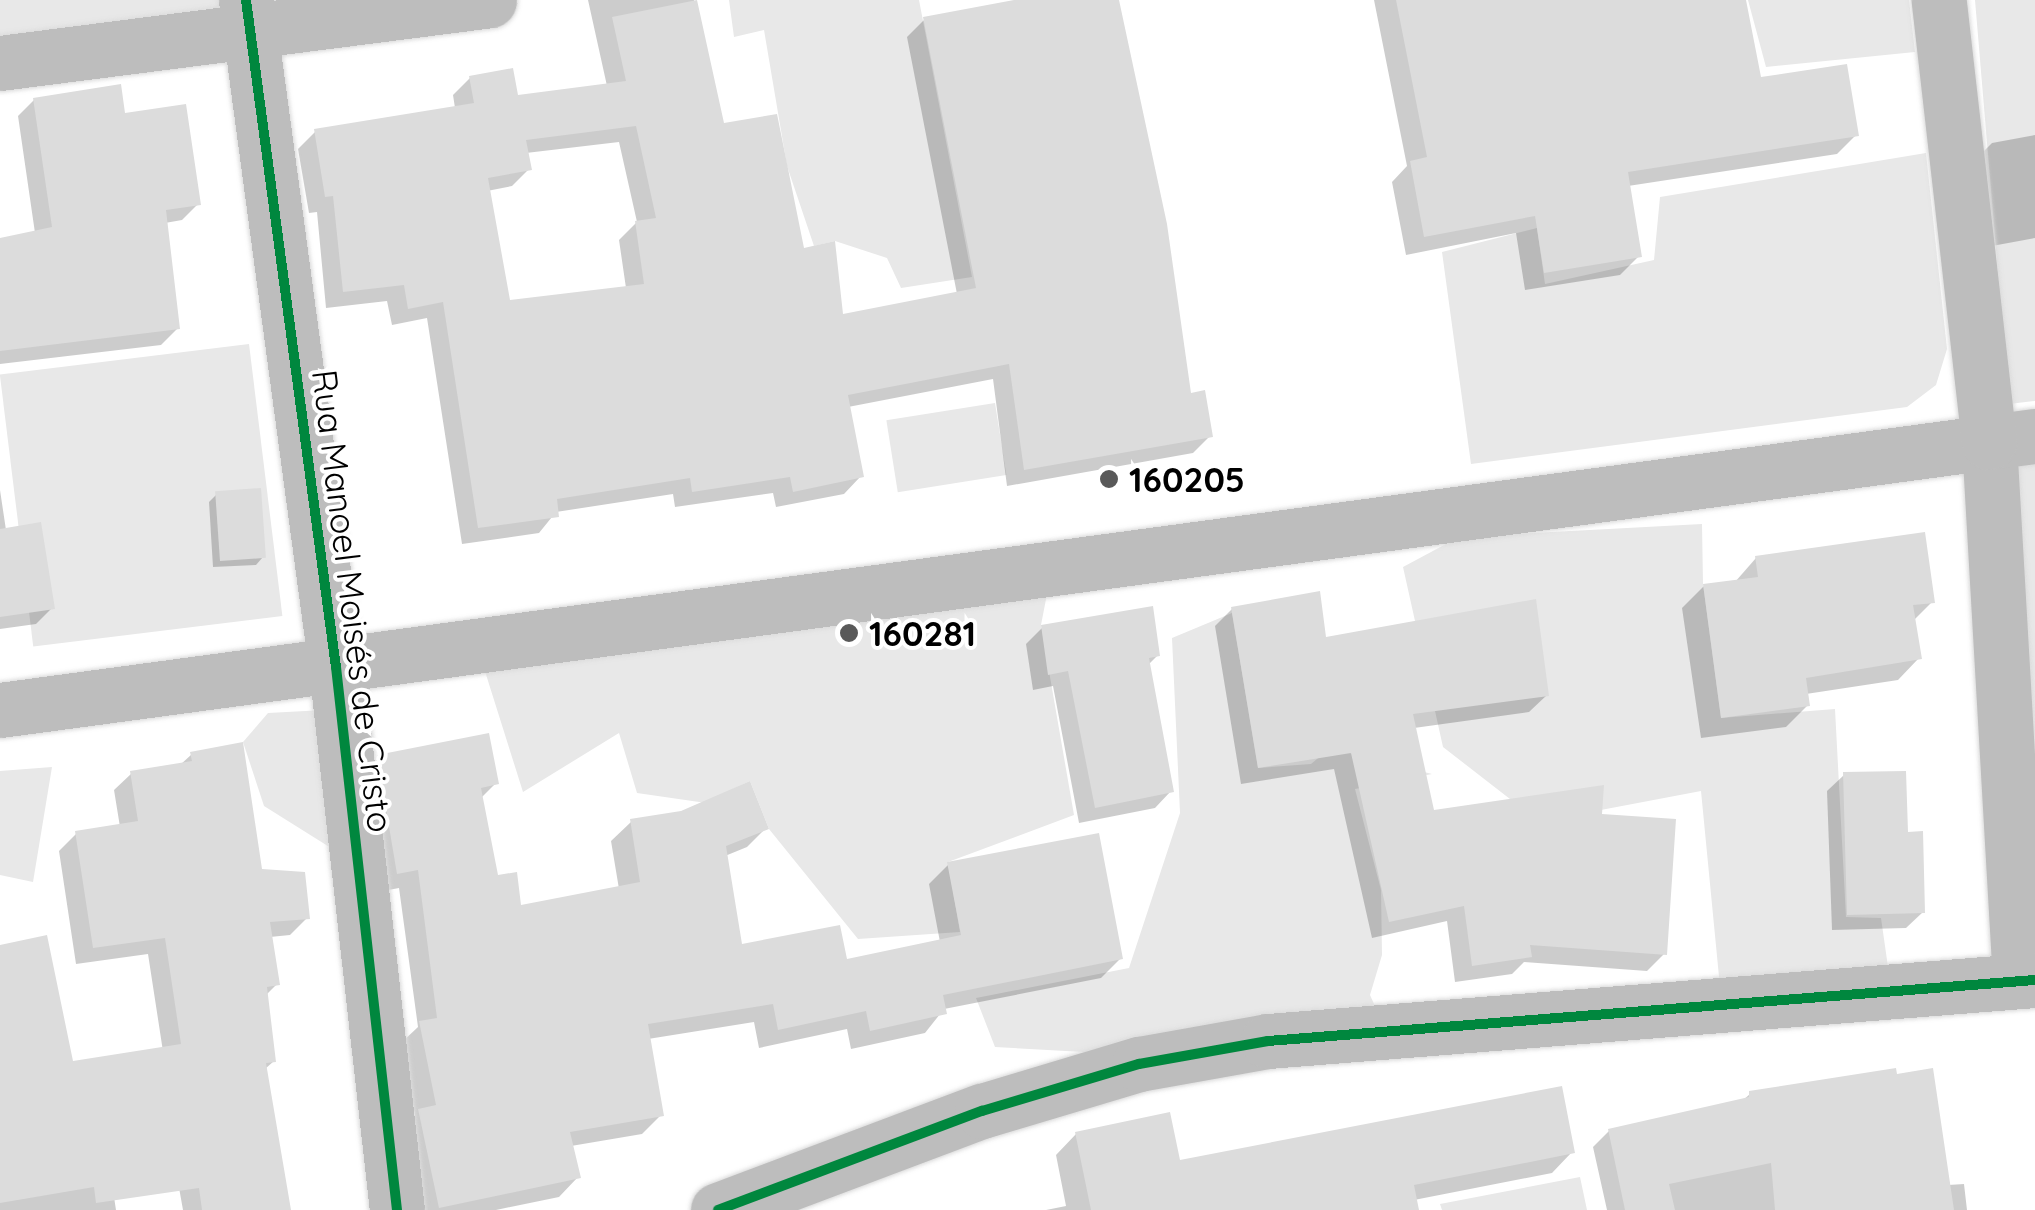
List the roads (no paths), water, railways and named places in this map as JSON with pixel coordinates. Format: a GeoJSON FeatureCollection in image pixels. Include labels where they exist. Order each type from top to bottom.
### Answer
{"type":"FeatureCollection","features":[{"type":"Feature","properties":{"kind":"street"},"geometry":{"type":"LineString","coordinates":[[0,63],[248,16],[489,0]]}},
{"type":"Feature","properties":{"kind":"street"},"geometry":{"type":"LineString","coordinates":[[718,1210],[982,1111],[1139,1064],[1268,1042],[2028,981],[2012,439],[1939,0]]}},
{"type":"Feature","properties":{"kind":"street","name":"Rua Manoel Moisés de Cristo"},"geometry":{"type":"LineString","coordinates":[[248,16],[336,668],[397,1210]]}},
{"type":"Feature","properties":{"kind":"street"},"geometry":{"type":"LineString","coordinates":[[0,710],[336,668],[2012,439]]}},
{"type":"Feature","properties":{"kind":"place","name":"160205"},"geometry":{"type":"Point","coordinates":[1109,479]}},
{"type":"Feature","properties":{"kind":"place","name":"160281"},"geometry":{"type":"Point","coordinates":[849,633]}}]}
